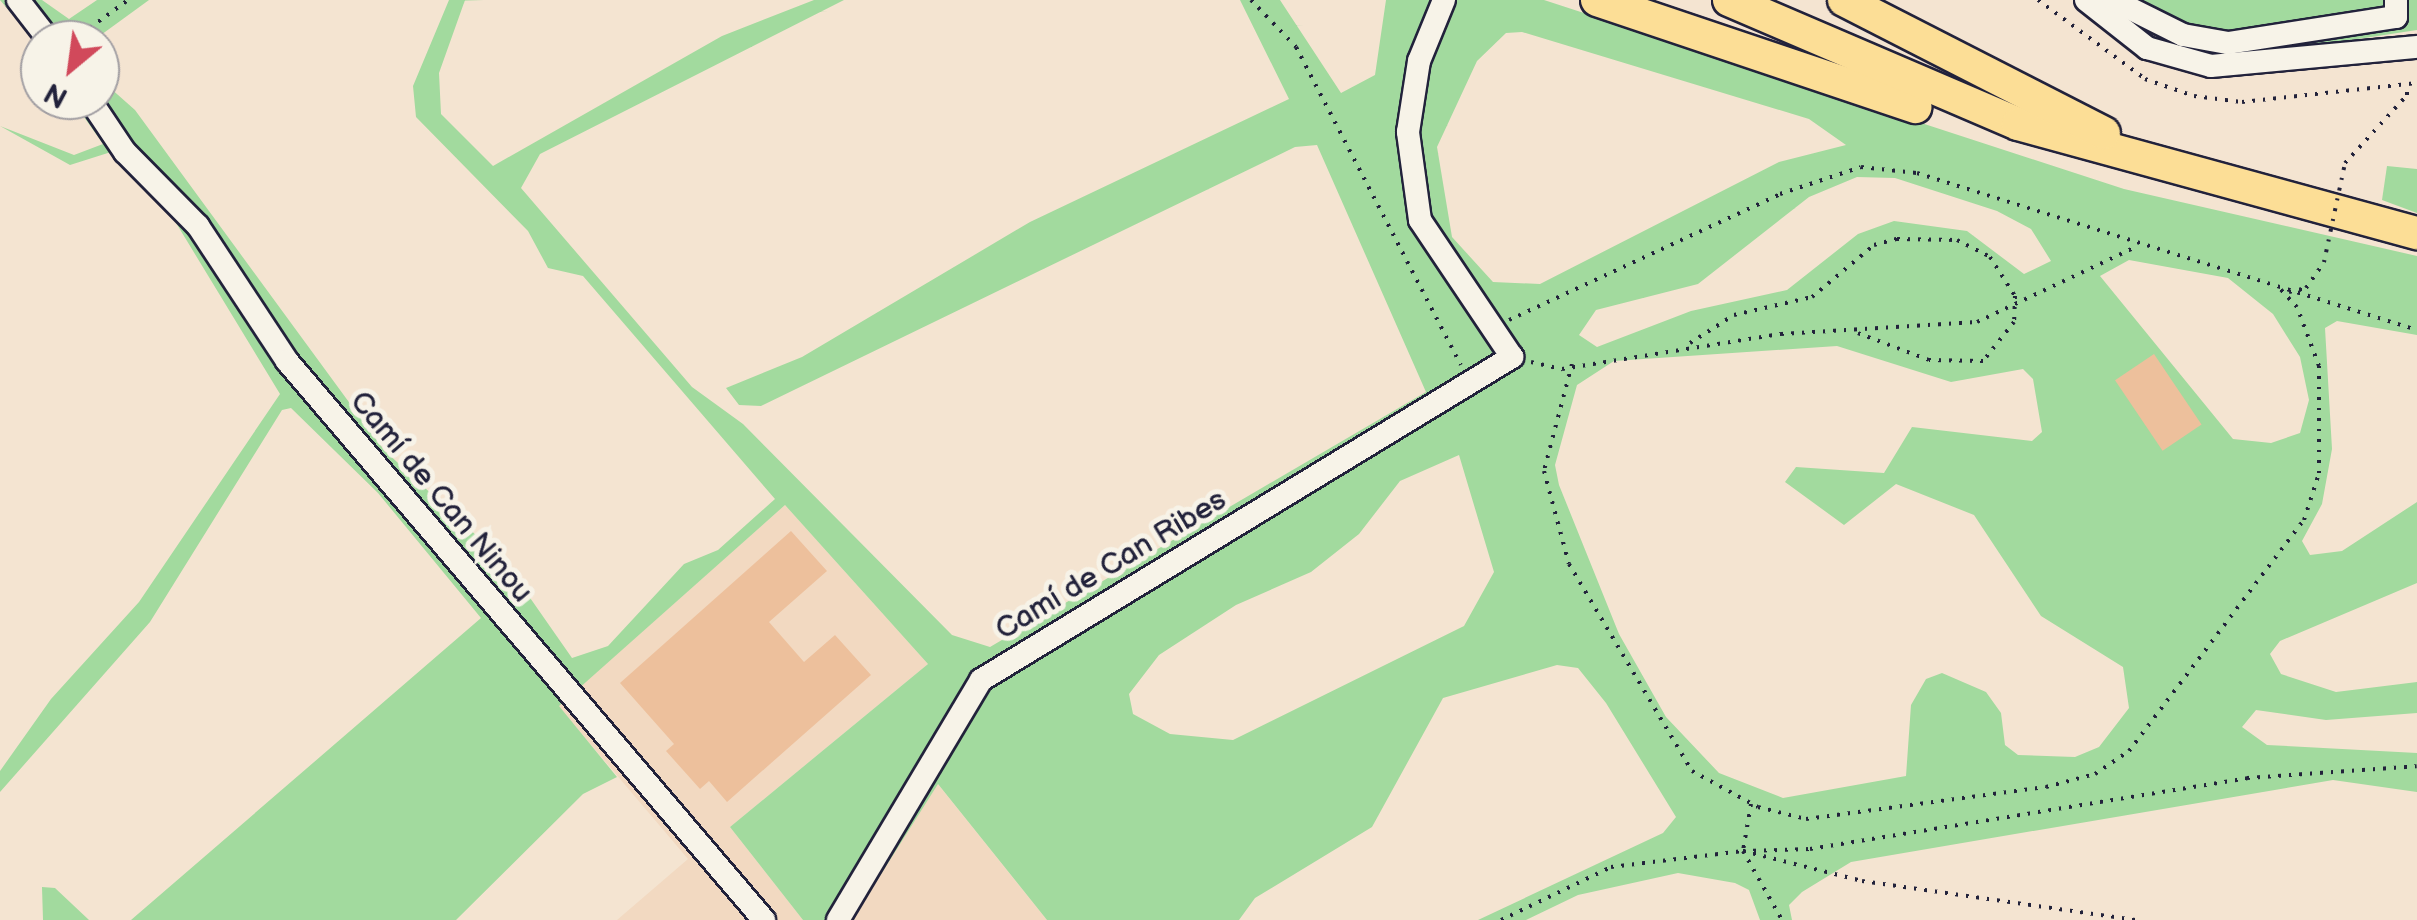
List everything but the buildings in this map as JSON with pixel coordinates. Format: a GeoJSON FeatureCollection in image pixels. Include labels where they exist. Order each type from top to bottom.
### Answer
{"type":"FeatureCollection","features":[{"type":"Feature","properties":{"kind":"highway"},"geometry":{"type":"LineString","coordinates":[[1597,0],[2020,141],[2155,177],[2208,181]]}},
{"type":"Feature","properties":{"kind":"highway"},"geometry":{"type":"LineString","coordinates":[[1729,0],[1920,88],[2208,181],[2417,233]]}},
{"type":"Feature","properties":{"kind":"highway"},"geometry":{"type":"LineString","coordinates":[[1844,0],[2208,181]]}},
{"type":"Feature","properties":{"kind":"street"},"geometry":{"type":"LineString","coordinates":[[18,0],[34,20]]}},
{"type":"Feature","properties":{"kind":"street"},"geometry":{"type":"LineString","coordinates":[[1444,0],[1420,60],[1408,132],[1420,220],[1512,357]]}},
{"type":"Feature","properties":{"kind":"street"},"geometry":{"type":"LineString","coordinates":[[2086,0],[2147,48],[2212,66],[2417,47]]}},
{"type":"Feature","properties":{"kind":"street"},"geometry":{"type":"LineString","coordinates":[[2113,0],[2182,34],[2228,43],[2396,17],[2396,0]]}},
{"type":"Feature","properties":{"kind":"street","name":"Camí de Can Ninou"},"geometry":{"type":"LineString","coordinates":[[103,120],[125,152],[198,226],[287,361],[764,920]]}},
{"type":"Feature","properties":{"kind":"street","name":"Camí de Can Ribes"},"geometry":{"type":"LineString","coordinates":[[838,920],[982,680],[1512,357]]}},
{"type":"Feature","properties":{"kind":"path"},"geometry":{"type":"LineString","coordinates":[[100,20],[128,0]]}},
{"type":"Feature","properties":{"kind":"path"},"geometry":{"type":"LineString","coordinates":[[1251,0],[1296,47],[1470,382]]}},
{"type":"Feature","properties":{"kind":"path"},"geometry":{"type":"LineString","coordinates":[[2289,292],[2306,288],[2324,262],[2347,151],[2408,95],[2407,84]]}},
{"type":"Feature","properties":{"kind":"path"},"geometry":{"type":"LineString","coordinates":[[1490,329],[1780,194],[1861,167],[1917,173],[2417,330]]}},
{"type":"Feature","properties":{"kind":"path"},"geometry":{"type":"LineString","coordinates":[[1686,346],[1734,315],[1812,298],[1874,245],[1897,240],[1957,240],[1990,257],[2015,309],[2000,346],[1961,365],[1854,332]]}},
{"type":"Feature","properties":{"kind":"path"},"geometry":{"type":"LineString","coordinates":[[1512,357],[1572,364],[1686,346],[1978,322],[2015,309],[2096,260],[2140,246]]}},
{"type":"Feature","properties":{"kind":"path"},"geometry":{"type":"LineString","coordinates":[[1572,364],[1544,471],[1564,549],[1692,771],[1751,804],[1806,819],[2046,787],[2095,774],[2128,751],[2194,655],[2278,565],[2309,504],[2323,421],[2320,366],[2297,307],[2280,288]]}},
{"type":"Feature","properties":{"kind":"path"},"geometry":{"type":"LineString","coordinates":[[1502,920],[1611,866],[1742,851],[1810,849],[2247,778],[2417,766]]}},
{"type":"Feature","properties":{"kind":"path"},"geometry":{"type":"LineString","coordinates":[[1751,804],[1742,851],[1782,920]]}},
{"type":"Feature","properties":{"kind":"path"},"geometry":{"type":"LineString","coordinates":[[1742,851],[1862,881],[2135,920]]}},
{"type":"Feature","properties":{"kind":"shaded area"},"geometry":{"type":"Polygon","coordinates":[[[785,505],[928,664],[730,827],[803,920],[617,920],[688,859],[558,706],[785,505]]]}},
{"type":"Feature","properties":{"kind":"shaded area"},"geometry":{"type":"Polygon","coordinates":[[[937,783],[1047,920],[852,920],[937,783]]]}},
{"type":"Feature","properties":{"kind":"green space"},"geometry":{"type":"Polygon","coordinates":[[[0,0],[42,0],[69,19],[97,0],[149,0],[120,21],[20,20],[20,24],[0,0]]]}},
{"type":"Feature","properties":{"kind":"green space"},"geometry":{"type":"Polygon","coordinates":[[[449,0],[465,0],[439,73],[441,114],[493,166],[722,36],[814,0],[844,0],[540,154],[521,188],[692,387],[743,424],[952,635],[990,647],[1426,392],[1317,145],[1295,147],[761,406],[739,405],[726,388],[802,357],[1030,222],[1289,99],[1240,0],[1280,0],[1341,93],[1375,75],[1386,0],[1544,0],[2124,189],[2417,256],[2417,335],[2337,321],[2325,328],[2332,449],[2322,504],[2302,541],[2310,555],[2342,551],[2417,502],[2417,583],[2280,641],[2270,654],[2281,674],[2336,692],[2417,682],[2417,713],[2326,720],[2256,710],[2242,727],[2267,745],[2417,753],[2417,792],[2333,780],[1851,862],[1802,892],[1789,905],[1792,920],[1760,920],[1749,890],[1735,883],[1678,873],[1578,895],[1526,920],[1478,920],[1663,833],[1676,817],[1606,703],[1578,668],[1557,665],[1443,698],[1372,827],[1255,898],[1239,920],[1047,920],[938,784],[852,920],[803,920],[730,827],[928,664],[785,505],[559,706],[617,777],[583,794],[456,920],[131,920],[481,618],[378,493],[291,408],[282,410],[150,622],[0,792],[0,771],[51,699],[139,602],[280,394],[170,213],[111,152],[70,165],[0,126],[74,155],[103,144],[86,120],[120,120],[120,97],[135,110],[384,450],[505,562],[572,658],[608,646],[684,564],[718,550],[775,499],[583,276],[548,268],[528,231],[416,117],[413,86],[449,0]],[[1522,32],[1506,33],[1477,61],[1437,147],[1452,237],[1493,282],[1540,284],[1779,162],[1846,145],[1809,119],[1522,32]],[[1857,177],[1809,197],[1698,284],[1596,310],[1579,335],[1597,347],[1691,311],[1787,290],[1858,234],[1894,221],[1967,231],[2024,274],[2051,261],[2031,229],[1997,211],[1895,178],[1857,177]],[[2129,260],[2100,276],[2233,439],[2271,443],[2300,433],[2309,400],[2300,357],[2273,314],[2228,278],[2129,260]],[[1837,346],[1614,361],[1577,385],[1555,465],[1559,485],[1619,634],[1666,717],[1719,773],[1783,798],[1906,776],[1911,705],[1926,679],[1942,673],[1986,692],[2001,713],[2005,745],[2018,755],[2075,757],[2099,747],[2129,708],[2123,667],[2041,616],[1974,515],[1896,484],[1844,525],[1785,482],[1796,467],[1884,473],[1912,427],[2032,441],[2042,432],[2033,379],[2023,369],[1951,382],[1837,346]],[[1459,455],[1400,481],[1359,534],[1311,572],[1236,605],[1159,655],[1129,694],[1133,714],[1170,734],[1233,740],[1464,626],[1494,572],[1459,455]]]}},
{"type":"Feature","properties":{"kind":"green space"},"geometry":{"type":"Polygon","coordinates":[[[2102,0],[2417,0],[2417,30],[2254,55],[2205,52],[2125,24],[2102,0]]]}},
{"type":"Feature","properties":{"kind":"green space"},"geometry":{"type":"Polygon","coordinates":[[[2387,166],[2417,169],[2417,213],[2382,200],[2387,166]]]}},
{"type":"Feature","properties":{"kind":"green space"},"geometry":{"type":"Polygon","coordinates":[[[42,887],[55,888],[89,920],[43,920],[42,887]]]}}]}
